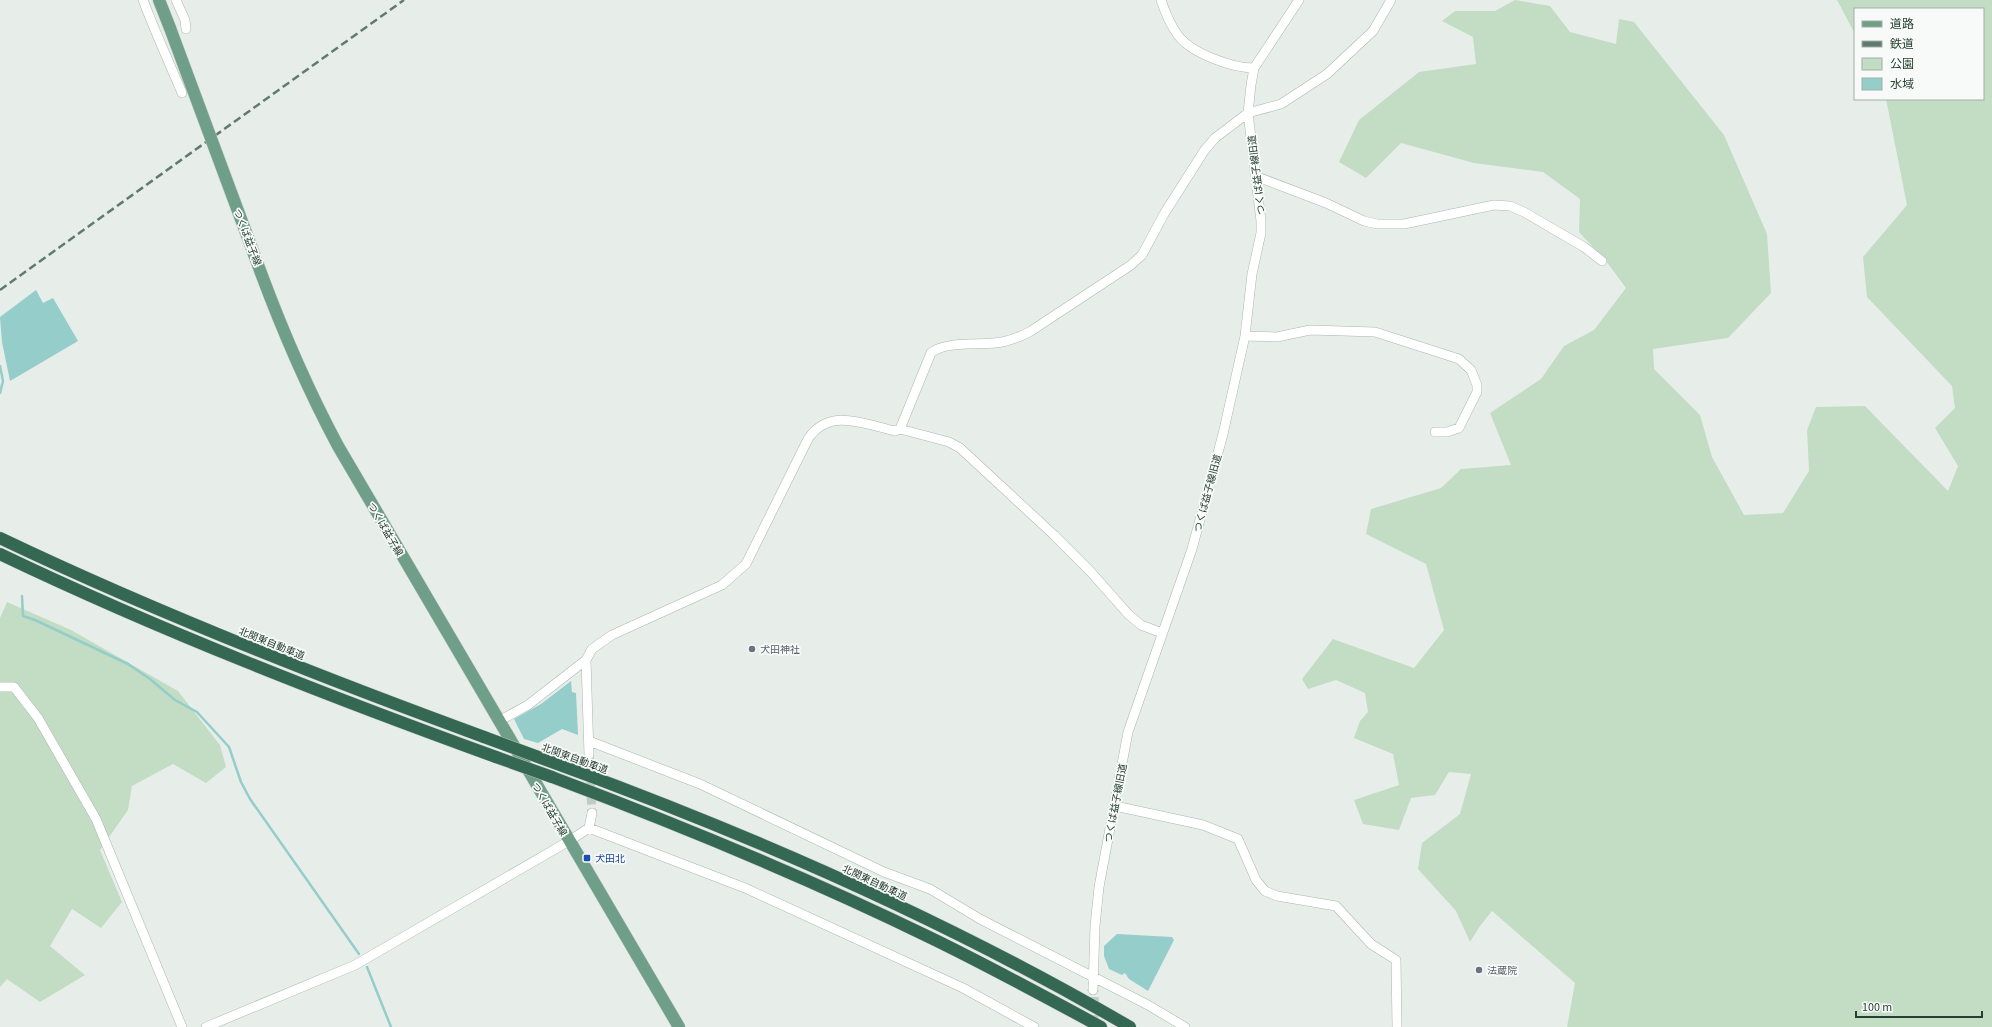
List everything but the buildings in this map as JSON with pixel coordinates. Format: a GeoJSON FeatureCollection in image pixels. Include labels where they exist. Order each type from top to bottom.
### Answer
{"type":"FeatureCollection","features":[{"type":"Feature","properties":{"kind":"highway","name":"北関東自動車道"},"geometry":{"type":"LineString","coordinates":[[0,538],[151,606],[278,659],[540,758],[625,788],[706,821],[876,896],[933,923],[1027,971],[1130,1027]]}},
{"type":"Feature","properties":{"kind":"highway"},"geometry":{"type":"LineString","coordinates":[[0,554],[145,619],[271,672],[684,828],[800,877],[930,938],[1101,1027]]}},
{"type":"Feature","properties":{"kind":"main road","name":"つくば益子線"},"geometry":{"type":"LineString","coordinates":[[159,0],[261,272],[291,347],[325,421],[365,493],[679,1027]]}},
{"type":"Feature","properties":{"kind":"street"},"geometry":{"type":"LineString","coordinates":[[143,0],[154,32],[162,44],[182,93]]}},
{"type":"Feature","properties":{"kind":"street"},"geometry":{"type":"LineString","coordinates":[[176,0],[185,20],[186,29]]}},
{"type":"Feature","properties":{"kind":"street"},"geometry":{"type":"LineString","coordinates":[[1161,0],[1177,34],[1194,48],[1240,68],[1254,68]]}},
{"type":"Feature","properties":{"kind":"street","name":"つくば益子線旧道"},"geometry":{"type":"LineString","coordinates":[[1093,990],[1095,926],[1099,887],[1132,720],[1194,542],[1224,434],[1244,336],[1252,274],[1261,234],[1261,221],[1248,113],[1250,85],[1254,68],[1299,0]]}},
{"type":"Feature","properties":{"kind":"street"},"geometry":{"type":"LineString","coordinates":[[900,429],[931,353],[942,347],[1002,342],[1018,338],[1032,331],[1119,274],[1142,255],[1164,214],[1204,151],[1215,138],[1248,113],[1281,104],[1327,74],[1373,31],[1391,0]]}},
{"type":"Feature","properties":{"kind":"street"},"geometry":{"type":"LineString","coordinates":[[1255,176],[1326,203],[1364,221],[1377,224],[1404,224],[1494,205],[1510,206],[1524,212],[1584,247],[1602,261]]}},
{"type":"Feature","properties":{"kind":"street"},"geometry":{"type":"LineString","coordinates":[[1244,336],[1277,337],[1310,330],[1375,332],[1459,358],[1471,370],[1477,385],[1477,392],[1459,428],[1447,432],[1435,432]]}},
{"type":"Feature","properties":{"kind":"street"},"geometry":{"type":"LineString","coordinates":[[499,721],[528,705],[586,660],[592,649],[612,635],[722,585],[746,564],[808,439],[818,427],[836,420],[849,420],[895,431],[900,429],[949,442],[960,448],[1054,535],[1090,571],[1128,614],[1141,625],[1162,633]]}},
{"type":"Feature","properties":{"kind":"street"},"geometry":{"type":"LineString","coordinates":[[586,660],[590,755]]}},
{"type":"Feature","properties":{"kind":"street"},"geometry":{"type":"LineString","coordinates":[[0,687],[14,687],[38,718],[96,819],[182,1027]]}},
{"type":"Feature","properties":{"kind":"street"},"geometry":{"type":"LineString","coordinates":[[589,741],[700,784],[884,872],[930,889],[980,919],[1148,1004],[1185,1027]]}},
{"type":"Feature","properties":{"kind":"street"},"geometry":{"type":"LineString","coordinates":[[1116,806],[1203,824],[1238,839],[1256,880],[1265,891],[1277,896],[1336,906],[1371,944],[1396,960],[1397,1027]]}},
{"type":"Feature","properties":{"kind":"street"},"geometry":{"type":"LineString","coordinates":[[206,1027],[355,965],[569,841],[589,828],[592,813]]}},
{"type":"Feature","properties":{"kind":"street"},"geometry":{"type":"LineString","coordinates":[[589,828],[745,888],[963,988],[1034,1027]]}},
{"type":"Feature","properties":{"kind":"green space"},"geometry":{"type":"Polygon","coordinates":[[[1515,0],[1550,6],[1570,32],[1616,44],[1619,19],[1634,22],[1724,135],[1767,234],[1771,293],[1728,338],[1653,349],[1654,369],[1700,415],[1712,457],[1744,515],[1783,513],[1809,471],[1807,430],[1816,407],[1865,406],[1948,491],[1958,466],[1935,428],[1955,408],[1952,386],[1867,297],[1863,257],[1907,205],[1886,100],[1984,100],[1984,8],[1854,8],[1854,32],[1837,0],[1992,0],[1992,1027],[1567,1027],[1575,983],[1492,911],[1470,942],[1456,911],[1418,869],[1422,843],[1460,814],[1471,774],[1449,772],[1435,795],[1411,798],[1399,830],[1363,824],[1354,800],[1399,785],[1393,754],[1354,738],[1360,721],[1368,712],[1365,693],[1336,680],[1308,689],[1302,679],[1333,639],[1414,668],[1444,630],[1426,564],[1366,534],[1371,509],[1441,488],[1461,469],[1511,465],[1490,413],[1541,379],[1564,346],[1594,330],[1626,288],[1606,261],[1579,232],[1580,199],[1543,172],[1474,163],[1401,143],[1366,178],[1339,162],[1359,120],[1419,72],[1476,64],[1473,37],[1442,21],[1455,11],[1495,11],[1515,0]]]}},
{"type":"Feature","properties":{"kind":"green space"},"geometry":{"type":"Polygon","coordinates":[[[7,602],[71,630],[178,691],[220,745],[226,767],[206,783],[173,764],[132,786],[128,810],[100,850],[122,902],[101,928],[72,909],[50,946],[85,975],[40,1002],[7,979],[0,987],[0,618],[7,602]]]}},
{"type":"Feature","properties":{"kind":"water"},"geometry":{"type":"Polygon","coordinates":[[[36,290],[43,303],[53,298],[78,341],[10,381],[2,342],[0,317],[36,290]]]}},
{"type":"Feature","properties":{"kind":"water"},"geometry":{"type":"Polygon","coordinates":[[[571,681],[572,692],[576,693],[578,735],[562,729],[538,743],[524,739],[514,719],[541,704],[571,681]]]}},
{"type":"Feature","properties":{"kind":"water"},"geometry":{"type":"Polygon","coordinates":[[[1117,934],[1172,937],[1174,940],[1148,991],[1129,979],[1125,973],[1122,975],[1109,969],[1104,956],[1104,946],[1117,934]]]}},
{"type":"Feature","properties":{"kind":"waterway"},"geometry":{"type":"LineString","coordinates":[[0,366],[3,381],[0,393]]}},
{"type":"Feature","properties":{"kind":"waterway"},"geometry":{"type":"LineString","coordinates":[[22,596],[23,616],[35,620],[128,664],[150,679],[175,700],[197,712],[229,747],[241,782],[250,799],[359,954]]}},
{"type":"Feature","properties":{"kind":"waterway"},"geometry":{"type":"LineString","coordinates":[[367,967],[391,1027]]}},
{"type":"Feature","properties":{"kind":"tunnel"},"geometry":{"type":"LineString","coordinates":[[589,755],[592,813]]}},
{"type":"Feature","properties":{"kind":"tunnel"},"geometry":{"type":"LineString","coordinates":[[1092,1027],[1093,990]]}},
{"type":"Feature","properties":{"kind":"railway"},"geometry":{"type":"LineString","coordinates":[[0,290],[404,0]]}},
{"type":"Feature","properties":{"kind":"place","name":"犬田神社"},"geometry":{"type":"Point","coordinates":[752,649]}},
{"type":"Feature","properties":{"kind":"place","name":"犬田北"},"geometry":{"type":"Point","coordinates":[587,858]}},
{"type":"Feature","properties":{"kind":"place","name":"法蔵院"},"geometry":{"type":"Point","coordinates":[1479,970]}}]}
